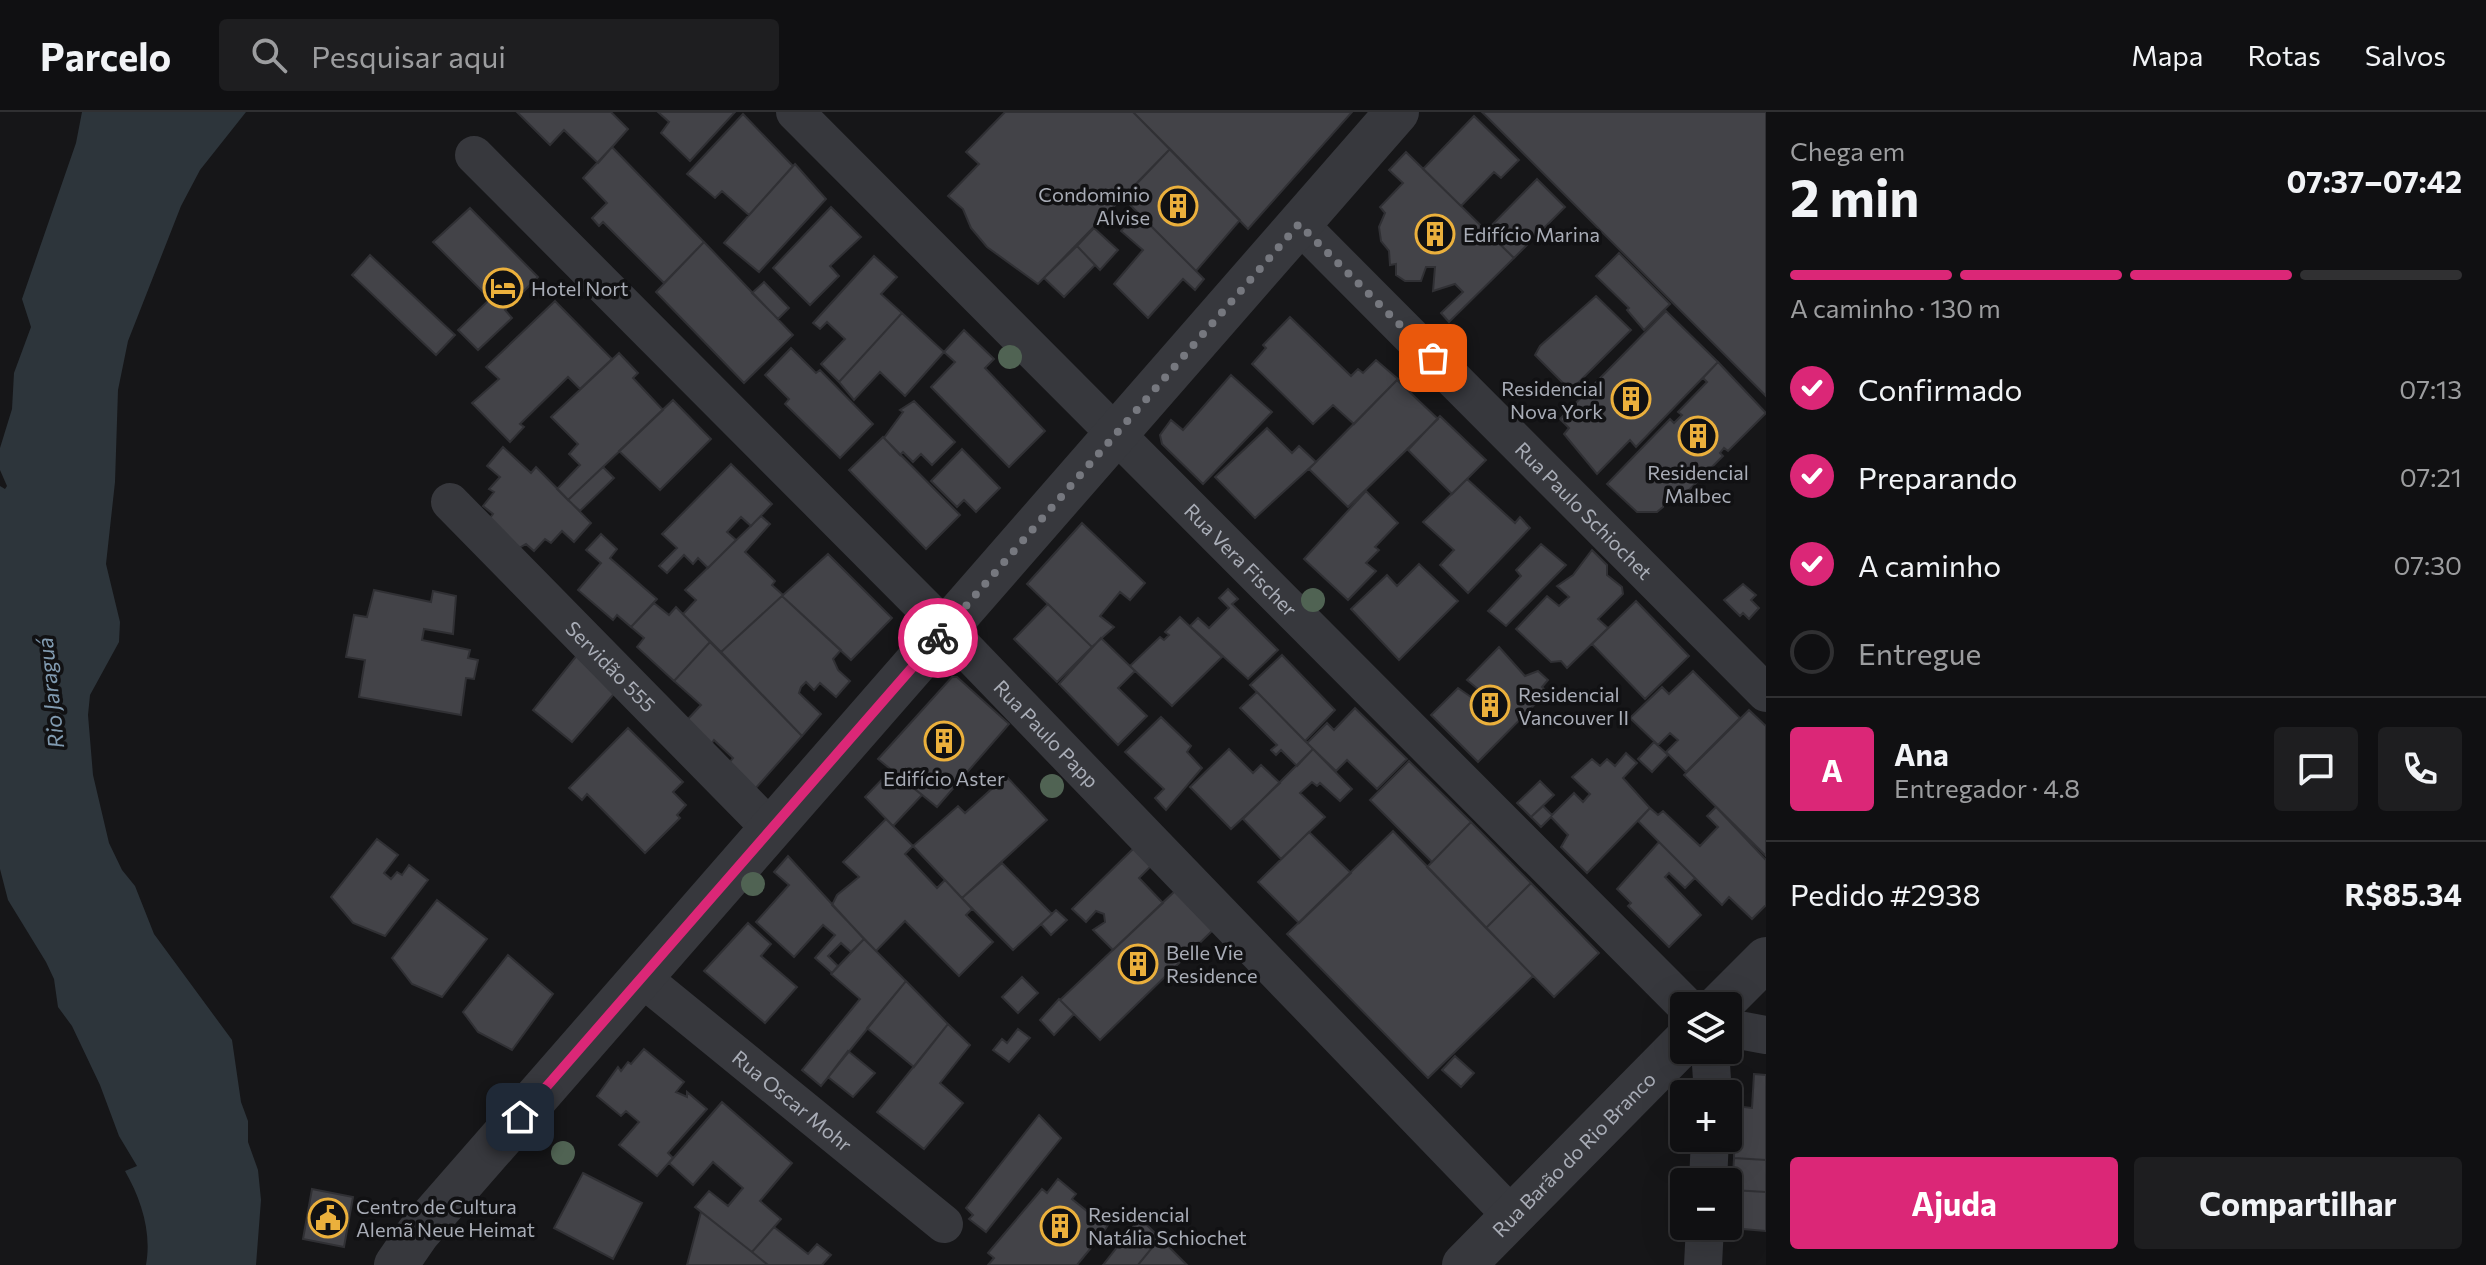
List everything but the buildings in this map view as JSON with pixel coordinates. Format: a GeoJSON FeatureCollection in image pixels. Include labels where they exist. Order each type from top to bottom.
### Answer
{"type":"FeatureCollection","features":[{"type":"Feature","properties":{"kind":"street","name":"Rua Vera Fischer"},"geometry":{"type":"LineString","coordinates":[[795,112],[1672,992]]}},
{"type":"Feature","properties":{"kind":"street"},"geometry":{"type":"LineString","coordinates":[[396,1265],[418,1233],[1397,112]]}},
{"type":"Feature","properties":{"kind":"street","name":"Rua Paulo Papp"},"geometry":{"type":"LineString","coordinates":[[474,155],[946,629],[1512,1216]]}},
{"type":"Feature","properties":{"kind":"street","name":"Rua Paulo Schiochet"},"geometry":{"type":"LineString","coordinates":[[1299,224],[1766,693]]}},
{"type":"Feature","properties":{"kind":"street","name":"Servidão 555"},"geometry":{"type":"LineString","coordinates":[[450,502],[771,829]]}},
{"type":"Feature","properties":{"kind":"street"},"geometry":{"type":"LineString","coordinates":[[1733,992],[1766,959]]}},
{"type":"Feature","properties":{"kind":"street","name":"Rua Oscar Mohr"},"geometry":{"type":"LineString","coordinates":[[642,978],[944,1224]]}},
{"type":"Feature","properties":{"kind":"street"},"geometry":{"type":"LineString","coordinates":[[1742,1031],[1766,1035]]}},
{"type":"Feature","properties":{"kind":"street","name":"Rua Barão do Rio Branco"},"geometry":{"type":"LineString","coordinates":[[1464,1265],[1670,1056]]}},
{"type":"Feature","properties":{"kind":"street"},"geometry":{"type":"LineString","coordinates":[[1703,1265],[1704,1240]]}},
{"type":"Feature","properties":{"kind":"water","name":"Rio Jaraguá"},"geometry":{"type":"Polygon","coordinates":[[[82,112],[246,112],[200,170],[181,206],[128,341],[118,390],[115,482],[106,564],[120,622],[119,642],[90,695],[88,715],[93,775],[109,843],[122,870],[135,886],[154,934],[232,1040],[241,1102],[248,1121],[248,1142],[258,1170],[261,1200],[256,1265],[146,1265],[148,1240],[144,1216],[125,1171],[137,1166],[119,1136],[100,1085],[72,1026],[58,1007],[54,979],[46,962],[8,900],[0,869],[0,486],[5,489],[7,486],[0,470],[0,448],[12,409],[14,373],[31,327],[22,299],[76,143],[82,112]]]}},
{"type":"Feature","properties":{"kind":"way so far"},"geometry":{"type":"LineString","coordinates":[[938,638],[1299,224],[1433,358]]}},
{"type":"Feature","properties":{"kind":"place","name":"Condominio Alvise"},"geometry":{"type":"Point","coordinates":[1178,206]}},
{"type":"Feature","properties":{"kind":"place","name":"Edifício Marina"},"geometry":{"type":"Point","coordinates":[1435,234]}},
{"type":"Feature","properties":{"kind":"place","name":"Hotel Nort"},"geometry":{"type":"Point","coordinates":[503,288]}},
{"type":"Feature","properties":{"kind":"place","name":"Residencial Nova York"},"geometry":{"type":"Point","coordinates":[1631,399]}},
{"type":"Feature","properties":{"kind":"place","name":"Residencial Malbec"},"geometry":{"type":"Point","coordinates":[1698,436]}},
{"type":"Feature","properties":{"kind":"place","name":"Residencial Vancouver II"},"geometry":{"type":"Point","coordinates":[1490,705]}},
{"type":"Feature","properties":{"kind":"place","name":"Edifício Aster"},"geometry":{"type":"Point","coordinates":[944,741]}},
{"type":"Feature","properties":{"kind":"place","name":"Belle Vie Residence"},"geometry":{"type":"Point","coordinates":[1138,964]}},
{"type":"Feature","properties":{"kind":"place","name":"Centro de Cultura Alemã Neue Heimat"},"geometry":{"type":"Point","coordinates":[328,1218]}},
{"type":"Feature","properties":{"kind":"place","name":"Residencial Natália Schiochet"},"geometry":{"type":"Point","coordinates":[1060,1226]}},
{"type":"Feature","properties":{"kind":"route"},"geometry":{"type":"LineString","coordinates":[[520,1117],[938,638]]}}]}
